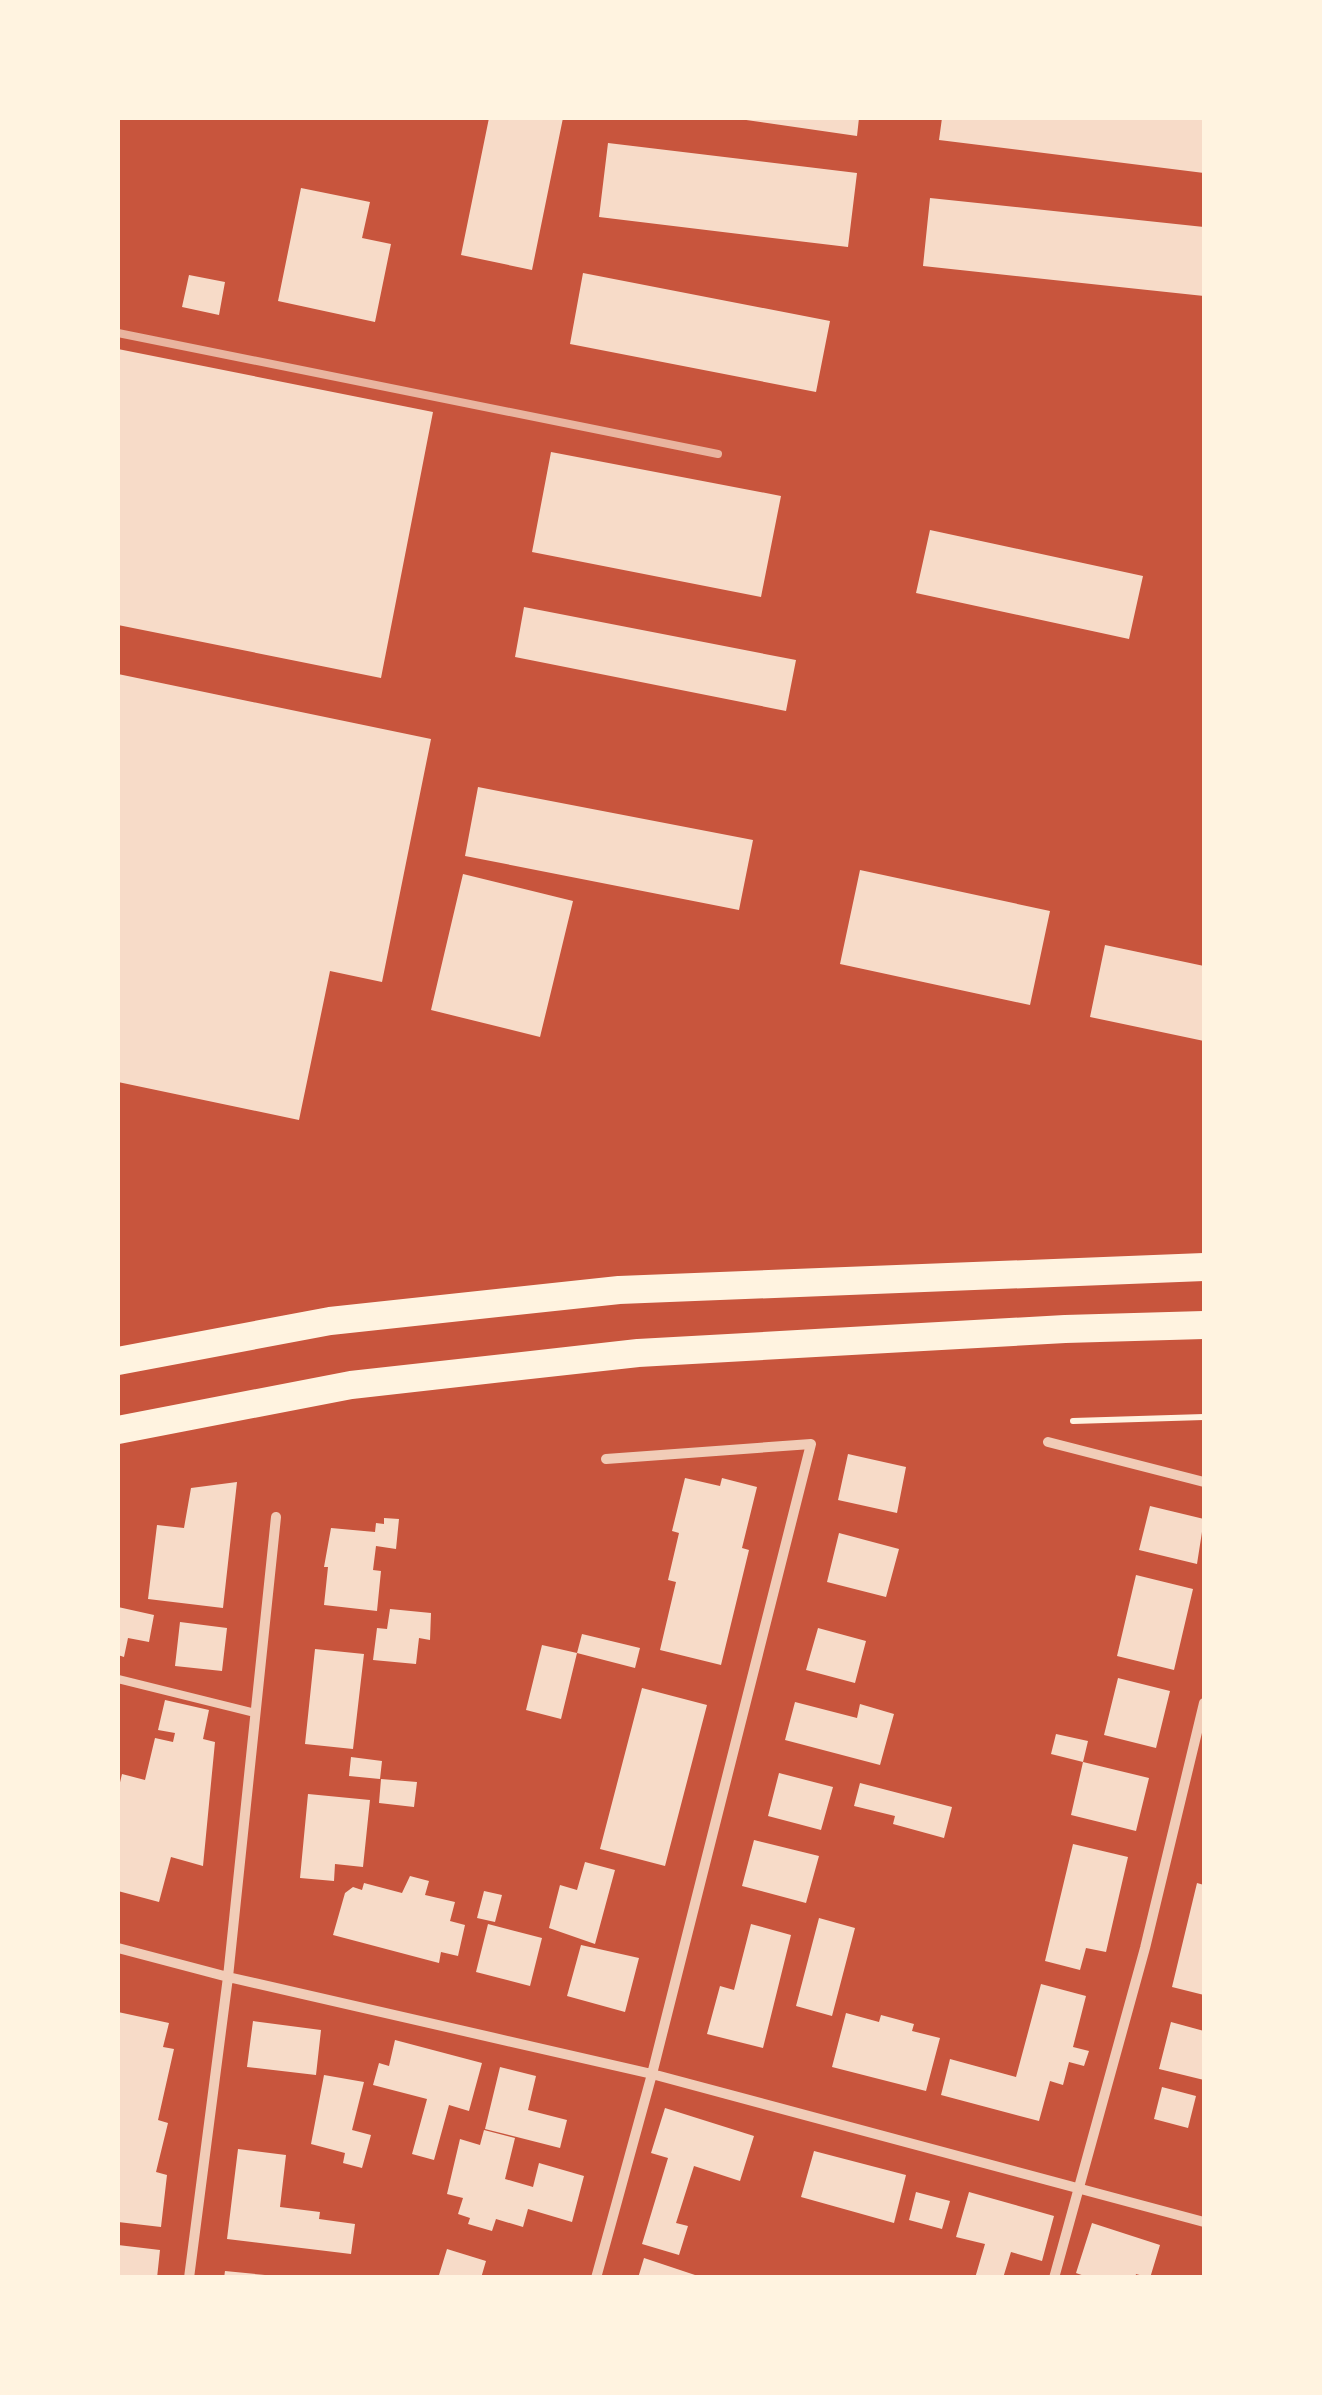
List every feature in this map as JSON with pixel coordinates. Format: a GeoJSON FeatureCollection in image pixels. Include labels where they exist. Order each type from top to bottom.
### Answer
{"type":"FeatureCollection","features":[{"type":"Feature","properties":{"kind":"highway"},"geometry":{"type":"LineString","coordinates":[[118,1361],[330,1321],[619,1290],[1204,1267]]}},
{"type":"Feature","properties":{"kind":"highway"},"geometry":{"type":"LineString","coordinates":[[118,1430],[352,1385],[638,1353],[1065,1329],[1204,1326]]}},
{"type":"Feature","properties":{"kind":"street"},"geometry":{"type":"LineString","coordinates":[[1048,1442],[1204,1482]]}},
{"type":"Feature","properties":{"kind":"street"},"geometry":{"type":"LineString","coordinates":[[596,2278],[652,2074],[812,1444],[606,1460]]}},
{"type":"Feature","properties":{"kind":"street"},"geometry":{"type":"LineString","coordinates":[[189,2278],[228,1977],[276,1516]]}},
{"type":"Feature","properties":{"kind":"street"},"geometry":{"type":"LineString","coordinates":[[1054,2278],[1145,1948],[1204,1703]]}},
{"type":"Feature","properties":{"kind":"street"},"geometry":{"type":"LineString","coordinates":[[118,1948],[652,2074],[1204,2222]]}},
{"type":"Feature","properties":{"kind":"lane"},"geometry":{"type":"LineString","coordinates":[[118,1679],[256,1712]]}},
{"type":"Feature","properties":{"kind":"path"},"geometry":{"type":"LineString","coordinates":[[1048,1442],[1053,1422],[1204,1418]]}},
{"type":"Feature","properties":{"kind":"building"},"geometry":{"type":"Polygon","coordinates":[[[489,118],[563,118],[532,270],[461,255],[489,118]]]}},
{"type":"Feature","properties":{"kind":"building"},"geometry":{"type":"Polygon","coordinates":[[[732,118],[859,118],[857,136],[732,118]]]}},
{"type":"Feature","properties":{"kind":"building"},"geometry":{"type":"Polygon","coordinates":[[[942,118],[1204,118],[1204,173],[939,140],[942,118]]]}},
{"type":"Feature","properties":{"kind":"building"},"geometry":{"type":"Polygon","coordinates":[[[608,143],[857,173],[848,247],[599,217],[608,143]]]}},
{"type":"Feature","properties":{"kind":"building"},"geometry":{"type":"Polygon","coordinates":[[[301,188],[370,202],[362,238],[391,244],[375,322],[278,301],[301,188]]]}},
{"type":"Feature","properties":{"kind":"building"},"geometry":{"type":"Polygon","coordinates":[[[930,198],[1204,227],[1204,296],[923,266],[930,198]]]}},
{"type":"Feature","properties":{"kind":"building"},"geometry":{"type":"Polygon","coordinates":[[[583,273],[830,321],[816,392],[570,344],[583,273]]]}},
{"type":"Feature","properties":{"kind":"building"},"geometry":{"type":"Polygon","coordinates":[[[189,275],[225,282],[219,315],[182,307],[189,275]]]}},
{"type":"Feature","properties":{"kind":"building"},"geometry":{"type":"Polygon","coordinates":[[[118,349],[433,412],[381,678],[118,625],[118,349]]]}},
{"type":"Feature","properties":{"kind":"building"},"geometry":{"type":"Polygon","coordinates":[[[551,452],[781,496],[761,597],[532,552],[551,452]]]}},
{"type":"Feature","properties":{"kind":"building"},"geometry":{"type":"Polygon","coordinates":[[[930,530],[1143,576],[1129,639],[916,593],[930,530]]]}},
{"type":"Feature","properties":{"kind":"building"},"geometry":{"type":"Polygon","coordinates":[[[524,607],[796,660],[786,711],[515,657],[524,607]]]}},
{"type":"Feature","properties":{"kind":"building"},"geometry":{"type":"Polygon","coordinates":[[[118,674],[431,739],[382,982],[330,971],[299,1120],[118,1082],[118,674]]]}},
{"type":"Feature","properties":{"kind":"building"},"geometry":{"type":"Polygon","coordinates":[[[478,787],[753,840],[739,910],[465,856],[478,787]]]}},
{"type":"Feature","properties":{"kind":"building"},"geometry":{"type":"Polygon","coordinates":[[[860,870],[1050,911],[1030,1005],[840,964],[860,870]]]}},
{"type":"Feature","properties":{"kind":"building"},"geometry":{"type":"Polygon","coordinates":[[[463,874],[573,901],[540,1037],[431,1010],[463,874]]]}},
{"type":"Feature","properties":{"kind":"building"},"geometry":{"type":"Polygon","coordinates":[[[1105,945],[1204,966],[1204,1041],[1090,1017],[1105,945]]]}},
{"type":"Feature","properties":{"kind":"building"},"geometry":{"type":"Polygon","coordinates":[[[848,1454],[906,1467],[897,1513],[838,1500],[848,1454]]]}},
{"type":"Feature","properties":{"kind":"building"},"geometry":{"type":"Polygon","coordinates":[[[685,1478],[720,1486],[722,1478],[757,1487],[742,1548],[749,1550],[721,1665],[660,1650],[676,1582],[668,1580],[679,1533],[672,1531],[685,1478]]]}},
{"type":"Feature","properties":{"kind":"building"},"geometry":{"type":"Polygon","coordinates":[[[237,1482],[223,1608],[148,1599],[157,1525],[184,1528],[191,1488],[237,1482]]]}},
{"type":"Feature","properties":{"kind":"building"},"geometry":{"type":"Polygon","coordinates":[[[1150,1506],[1204,1519],[1197,1564],[1139,1550],[1150,1506]]]}},
{"type":"Feature","properties":{"kind":"building"},"geometry":{"type":"Polygon","coordinates":[[[384,1518],[399,1519],[396,1549],[376,1546],[373,1570],[381,1571],[377,1611],[324,1605],[328,1567],[324,1567],[331,1528],[375,1532],[376,1523],[384,1524],[384,1518]]]}},
{"type":"Feature","properties":{"kind":"building"},"geometry":{"type":"Polygon","coordinates":[[[839,1533],[899,1549],[886,1597],[827,1582],[839,1533]]]}},
{"type":"Feature","properties":{"kind":"building"},"geometry":{"type":"Polygon","coordinates":[[[1136,1575],[1193,1589],[1174,1670],[1117,1656],[1136,1575]]]}},
{"type":"Feature","properties":{"kind":"building"},"geometry":{"type":"Polygon","coordinates":[[[118,1607],[154,1615],[149,1642],[128,1638],[124,1657],[118,1655],[118,1607]]]}},
{"type":"Feature","properties":{"kind":"building"},"geometry":{"type":"Polygon","coordinates":[[[390,1609],[431,1613],[430,1640],[419,1638],[416,1664],[373,1660],[377,1628],[387,1629],[390,1609]]]}},
{"type":"Feature","properties":{"kind":"building"},"geometry":{"type":"Polygon","coordinates":[[[180,1622],[227,1628],[222,1671],[175,1666],[180,1622]]]}},
{"type":"Feature","properties":{"kind":"building"},"geometry":{"type":"Polygon","coordinates":[[[818,1628],[866,1641],[855,1683],[806,1670],[818,1628]]]}},
{"type":"Feature","properties":{"kind":"building"},"geometry":{"type":"Polygon","coordinates":[[[582,1634],[640,1648],[635,1668],[577,1653],[582,1634]]]}},
{"type":"Feature","properties":{"kind":"building"},"geometry":{"type":"Polygon","coordinates":[[[542,1645],[577,1653],[561,1719],[526,1710],[542,1645]]]}},
{"type":"Feature","properties":{"kind":"building"},"geometry":{"type":"Polygon","coordinates":[[[315,1649],[364,1654],[353,1749],[305,1744],[315,1649]]]}},
{"type":"Feature","properties":{"kind":"building"},"geometry":{"type":"Polygon","coordinates":[[[1118,1678],[1170,1691],[1156,1748],[1104,1735],[1118,1678]]]}},
{"type":"Feature","properties":{"kind":"building"},"geometry":{"type":"Polygon","coordinates":[[[642,1688],[707,1705],[665,1866],[600,1849],[642,1688]]]}},
{"type":"Feature","properties":{"kind":"building"},"geometry":{"type":"Polygon","coordinates":[[[165,1700],[209,1710],[203,1739],[215,1742],[203,1866],[171,1857],[159,1902],[118,1891],[118,1791],[122,1774],[145,1780],[155,1738],[173,1742],[175,1733],[158,1730],[165,1700]]]}},
{"type":"Feature","properties":{"kind":"building"},"geometry":{"type":"Polygon","coordinates":[[[795,1702],[857,1718],[860,1704],[894,1714],[880,1765],[785,1740],[795,1702]]]}},
{"type":"Feature","properties":{"kind":"building"},"geometry":{"type":"Polygon","coordinates":[[[1056,1734],[1088,1741],[1083,1762],[1051,1754],[1056,1734]]]}},
{"type":"Feature","properties":{"kind":"building"},"geometry":{"type":"Polygon","coordinates":[[[351,1757],[382,1761],[380,1779],[349,1776],[351,1757]]]}},
{"type":"Feature","properties":{"kind":"building"},"geometry":{"type":"Polygon","coordinates":[[[1083,1762],[1149,1778],[1136,1831],[1071,1815],[1083,1762]]]}},
{"type":"Feature","properties":{"kind":"building"},"geometry":{"type":"Polygon","coordinates":[[[779,1773],[833,1787],[821,1830],[768,1816],[779,1773]]]}},
{"type":"Feature","properties":{"kind":"building"},"geometry":{"type":"Polygon","coordinates":[[[381,1779],[417,1782],[414,1807],[379,1803],[381,1779]]]}},
{"type":"Feature","properties":{"kind":"building"},"geometry":{"type":"Polygon","coordinates":[[[860,1783],[952,1807],[944,1838],[893,1824],[895,1816],[854,1806],[860,1783]]]}},
{"type":"Feature","properties":{"kind":"building"},"geometry":{"type":"Polygon","coordinates":[[[308,1794],[370,1800],[363,1867],[335,1864],[334,1881],[300,1878],[308,1794]]]}},
{"type":"Feature","properties":{"kind":"building"},"geometry":{"type":"Polygon","coordinates":[[[754,1840],[819,1856],[806,1903],[742,1886],[754,1840]]]}},
{"type":"Feature","properties":{"kind":"building"},"geometry":{"type":"Polygon","coordinates":[[[1073,1844],[1128,1857],[1106,1952],[1086,1948],[1080,1970],[1045,1961],[1073,1844]]]}},
{"type":"Feature","properties":{"kind":"building"},"geometry":{"type":"Polygon","coordinates":[[[585,1862],[615,1870],[595,1944],[549,1928],[560,1885],[577,1890],[585,1862]]]}},
{"type":"Feature","properties":{"kind":"building"},"geometry":{"type":"Polygon","coordinates":[[[410,1876],[429,1881],[425,1895],[455,1902],[450,1921],[465,1925],[458,1956],[441,1952],[439,1963],[333,1935],[345,1893],[353,1887],[362,1890],[364,1883],[402,1893],[410,1876]]]}},
{"type":"Feature","properties":{"kind":"building"},"geometry":{"type":"Polygon","coordinates":[[[1197,1883],[1204,1885],[1204,1995],[1172,1987],[1197,1883]]]}},
{"type":"Feature","properties":{"kind":"building"},"geometry":{"type":"Polygon","coordinates":[[[484,1891],[502,1895],[495,1922],[477,1918],[484,1891]]]}},
{"type":"Feature","properties":{"kind":"building"},"geometry":{"type":"Polygon","coordinates":[[[819,1918],[855,1928],[832,2016],[796,2006],[819,1918]]]}},
{"type":"Feature","properties":{"kind":"building"},"geometry":{"type":"Polygon","coordinates":[[[488,1924],[542,1938],[530,1986],[476,1972],[488,1924]]]}},
{"type":"Feature","properties":{"kind":"building"},"geometry":{"type":"Polygon","coordinates":[[[751,1924],[791,1935],[763,2048],[707,2034],[720,1986],[734,1990],[751,1924]]]}},
{"type":"Feature","properties":{"kind":"building"},"geometry":{"type":"Polygon","coordinates":[[[581,1945],[639,1958],[625,2012],[567,1996],[581,1945]]]}},
{"type":"Feature","properties":{"kind":"building"},"geometry":{"type":"Polygon","coordinates":[[[1041,1984],[1086,1996],[1073,2047],[1089,2051],[1084,2066],[1069,2062],[1063,2085],[1050,2081],[1039,2121],[941,2095],[950,2059],[1016,2077],[1041,1984]]]}},
{"type":"Feature","properties":{"kind":"building"},"geometry":{"type":"Polygon","coordinates":[[[118,2012],[169,2023],[163,2047],[174,2049],[158,2120],[168,2123],[156,2172],[167,2175],[161,2227],[118,2222],[118,2012]]]}},
{"type":"Feature","properties":{"kind":"building"},"geometry":{"type":"Polygon","coordinates":[[[846,2013],[879,2022],[881,2015],[914,2024],[912,2031],[940,2038],[926,2091],[832,2067],[846,2013]]]}},
{"type":"Feature","properties":{"kind":"building"},"geometry":{"type":"Polygon","coordinates":[[[253,2021],[321,2030],[316,2075],[247,2067],[253,2021]]]}},
{"type":"Feature","properties":{"kind":"building"},"geometry":{"type":"Polygon","coordinates":[[[1171,2022],[1204,2031],[1204,2080],[1159,2069],[1171,2022]]]}},
{"type":"Feature","properties":{"kind":"building"},"geometry":{"type":"Polygon","coordinates":[[[395,2040],[482,2063],[469,2111],[449,2105],[434,2160],[412,2154],[427,2099],[373,2085],[379,2063],[389,2066],[395,2040]]]}},
{"type":"Feature","properties":{"kind":"building"},"geometry":{"type":"Polygon","coordinates":[[[500,2067],[536,2076],[528,2110],[567,2120],[560,2148],[485,2129],[500,2067]]]}},
{"type":"Feature","properties":{"kind":"building"},"geometry":{"type":"Polygon","coordinates":[[[324,2075],[364,2082],[352,2130],[371,2135],[362,2168],[343,2163],[345,2153],[311,2144],[324,2075]]]}},
{"type":"Feature","properties":{"kind":"building"},"geometry":{"type":"Polygon","coordinates":[[[1162,2087],[1196,2096],[1188,2128],[1154,2119],[1162,2087]]]}},
{"type":"Feature","properties":{"kind":"building"},"geometry":{"type":"Polygon","coordinates":[[[665,2108],[754,2136],[740,2181],[694,2166],[676,2223],[688,2226],[679,2255],[642,2244],[668,2158],[651,2153],[665,2108]]]}},
{"type":"Feature","properties":{"kind":"building"},"geometry":{"type":"Polygon","coordinates":[[[484,2130],[515,2138],[505,2179],[533,2187],[539,2163],[584,2176],[572,2222],[528,2209],[523,2227],[496,2219],[492,2231],[468,2224],[470,2218],[458,2214],[463,2198],[447,2194],[460,2139],[480,2145],[484,2130]]]}},
{"type":"Feature","properties":{"kind":"building"},"geometry":{"type":"Polygon","coordinates":[[[238,2149],[286,2155],[280,2207],[320,2212],[319,2219],[355,2224],[351,2254],[227,2239],[238,2149]]]}},
{"type":"Feature","properties":{"kind":"building"},"geometry":{"type":"Polygon","coordinates":[[[814,2151],[906,2175],[894,2223],[801,2197],[814,2151]]]}},
{"type":"Feature","properties":{"kind":"building"},"geometry":{"type":"Polygon","coordinates":[[[916,2192],[950,2201],[942,2229],[909,2220],[916,2192]]]}},
{"type":"Feature","properties":{"kind":"building"},"geometry":{"type":"Polygon","coordinates":[[[969,2192],[1054,2216],[1042,2261],[1011,2252],[1003,2278],[975,2278],[985,2244],[956,2237],[969,2192]]]}},
{"type":"Feature","properties":{"kind":"building"},"geometry":{"type":"Polygon","coordinates":[[[1092,2223],[1160,2245],[1150,2278],[1136,2274],[1135,2278],[1090,2278],[1076,2273],[1092,2223]]]}},
{"type":"Feature","properties":{"kind":"building"},"geometry":{"type":"Polygon","coordinates":[[[118,2245],[160,2250],[157,2278],[118,2278],[118,2245]]]}},
{"type":"Feature","properties":{"kind":"building"},"geometry":{"type":"Polygon","coordinates":[[[447,2249],[486,2261],[481,2278],[439,2275],[447,2249]]]}},
{"type":"Feature","properties":{"kind":"building"},"geometry":{"type":"Polygon","coordinates":[[[644,2258],[695,2275],[694,2278],[638,2278],[644,2258]]]}},
{"type":"Feature","properties":{"kind":"building"},"geometry":{"type":"Polygon","coordinates":[[[225,2271],[265,2275],[265,2278],[224,2278],[225,2271]]]}},
{"type":"Feature","properties":{"kind":"railway"},"geometry":{"type":"LineString","coordinates":[[118,333],[718,454]]}}]}
